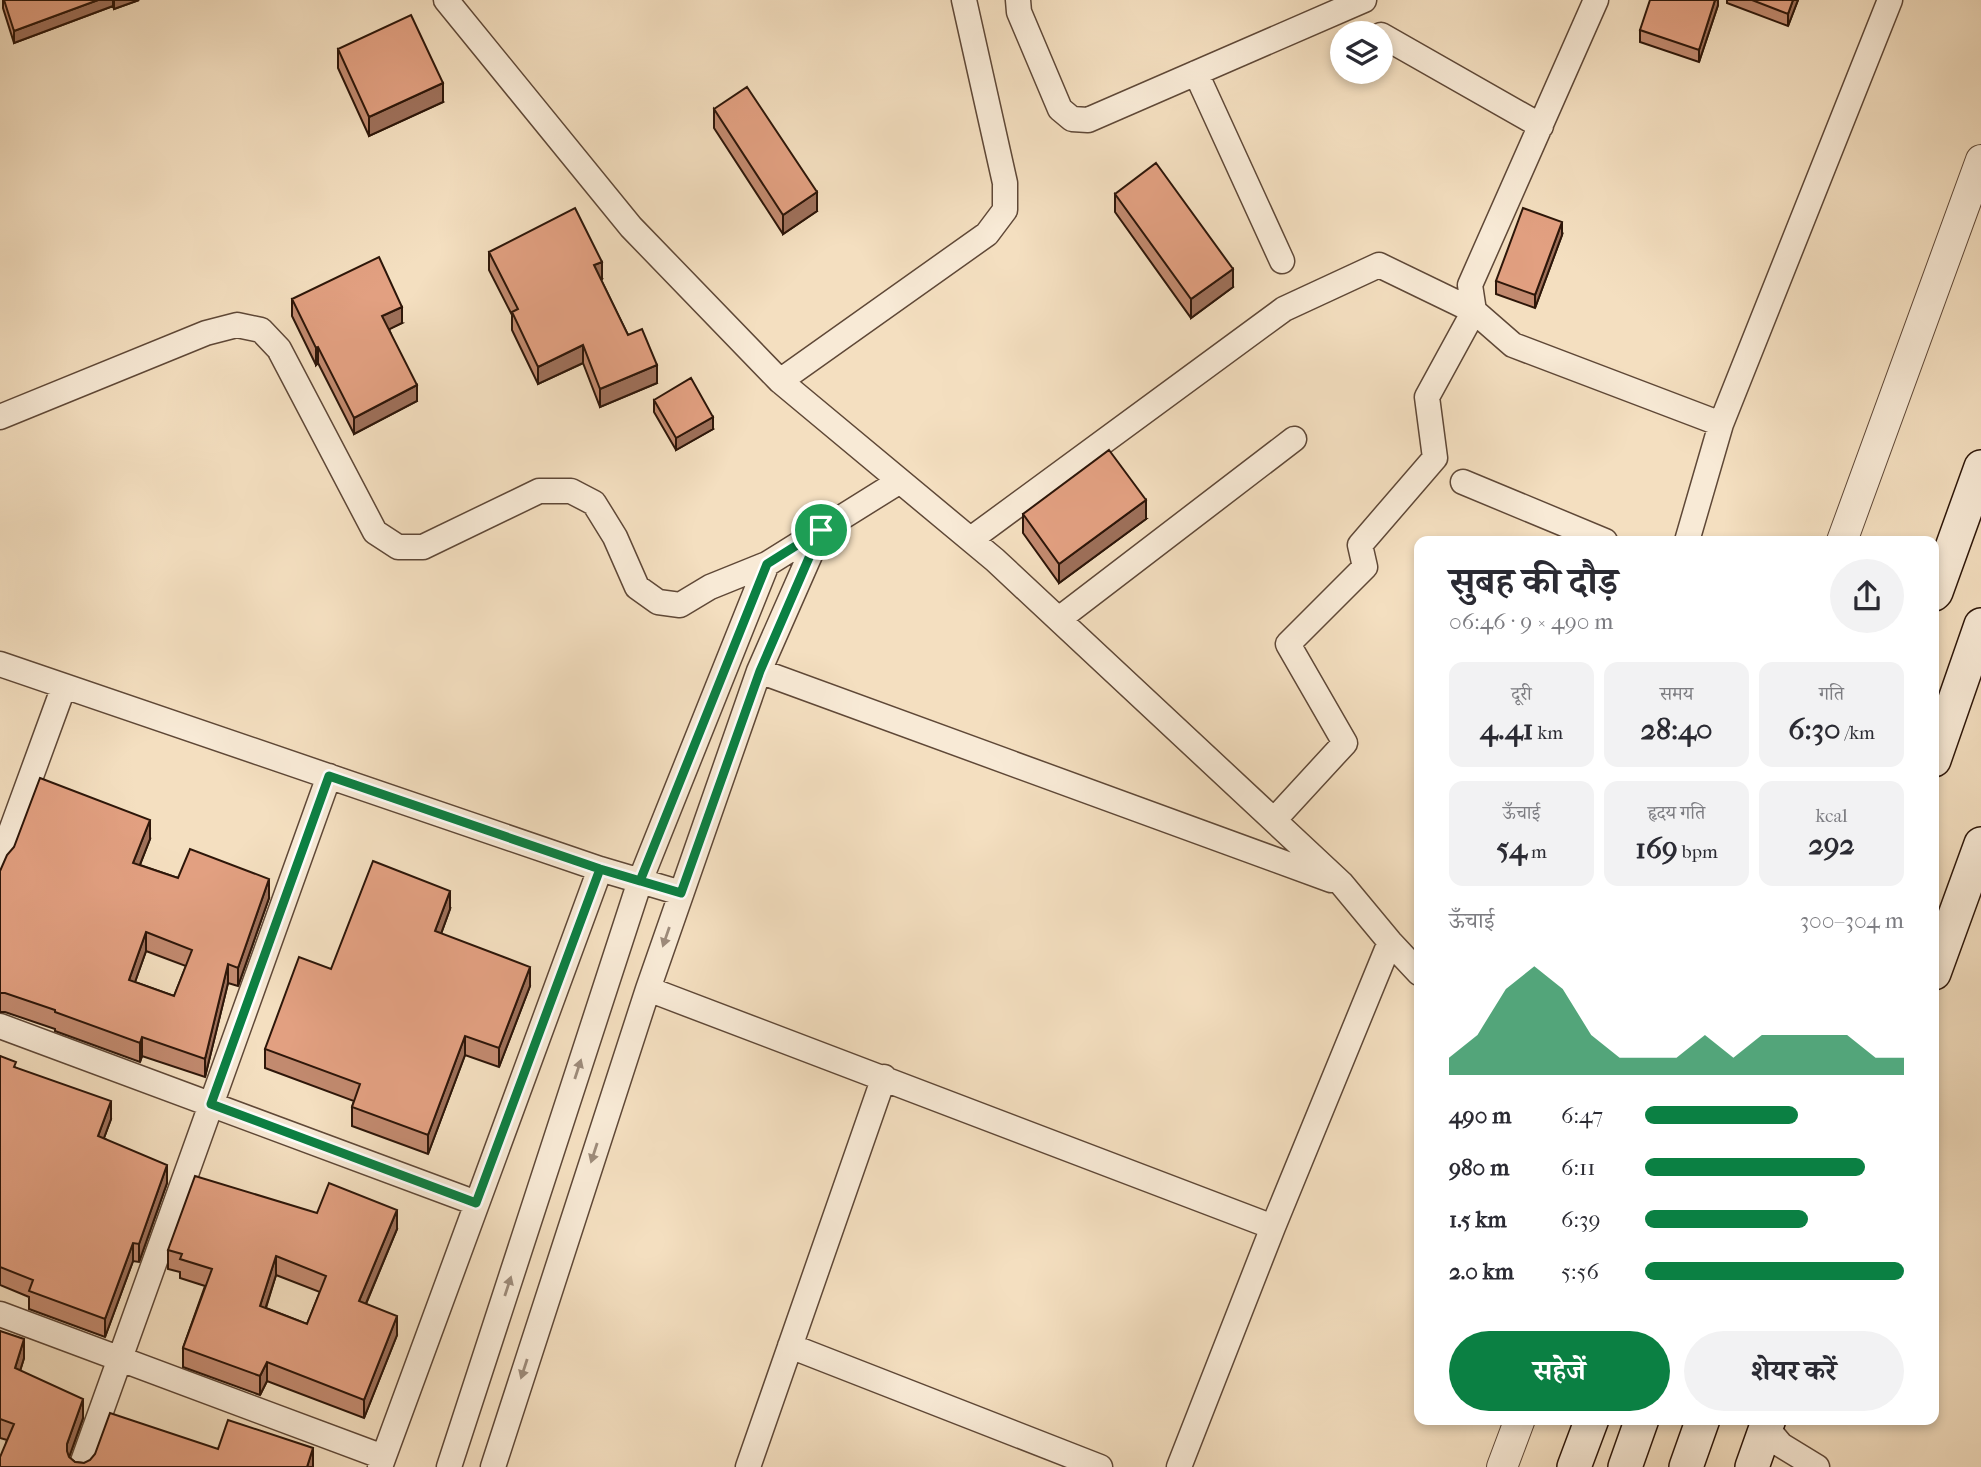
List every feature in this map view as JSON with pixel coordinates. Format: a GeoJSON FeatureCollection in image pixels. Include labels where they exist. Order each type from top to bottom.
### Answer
{"type":"FeatureCollection","features":[{"type":"Feature","properties":{"kind":"main road"},"geometry":{"type":"LineString","coordinates":[[1939,584],[1981,467]]}},
{"type":"Feature","properties":{"kind":"main road"},"geometry":{"type":"LineString","coordinates":[[1939,746],[1981,625]]}},
{"type":"Feature","properties":{"kind":"main road"},"geometry":{"type":"LineString","coordinates":[[1939,959],[1981,844]]}},
{"type":"Feature","properties":{"kind":"main road"},"geometry":{"type":"LineString","coordinates":[[1574,1467],[1590,1425]]}},
{"type":"Feature","properties":{"kind":"main road"},"geometry":{"type":"LineString","coordinates":[[1625,1467],[1640,1425]]}},
{"type":"Feature","properties":{"kind":"main road"},"geometry":{"type":"LineString","coordinates":[[1686,1467],[1701,1425]]}},
{"type":"Feature","properties":{"kind":"main road"},"geometry":{"type":"LineString","coordinates":[[1752,1467],[1794,1449]]}},
{"type":"Feature","properties":{"kind":"street"},"geometry":{"type":"LineString","coordinates":[[446,0],[631,227],[780,381],[971,539],[1059,619],[1341,883],[1414,968]]}},
{"type":"Feature","properties":{"kind":"street"},"geometry":{"type":"LineString","coordinates":[[780,381],[987,234],[1005,210],[1005,183],[964,0]]}},
{"type":"Feature","properties":{"kind":"street"},"geometry":{"type":"LineString","coordinates":[[1018,0],[1019,12],[1060,109],[1072,119],[1088,120],[1364,0]]}},
{"type":"Feature","properties":{"kind":"street"},"geometry":{"type":"LineString","coordinates":[[1274,820],[1345,743],[1288,644],[1366,567],[1360,545],[1435,458],[1427,397],[1474,311],[1470,285],[1596,0]]}},
{"type":"Feature","properties":{"kind":"street"},"geometry":{"type":"LineString","coordinates":[[1687,536],[1721,424],[1890,0]]}},
{"type":"Feature","properties":{"kind":"street"},"geometry":{"type":"LineString","coordinates":[[1340,11],[1357,21]]}},
{"type":"Feature","properties":{"kind":"street"},"geometry":{"type":"LineString","coordinates":[[1393,42],[1541,126]]}},
{"type":"Feature","properties":{"kind":"street"},"geometry":{"type":"LineString","coordinates":[[1196,73],[1282,261]]}},
{"type":"Feature","properties":{"kind":"street"},"geometry":{"type":"LineString","coordinates":[[1844,536],[1981,160]]}},
{"type":"Feature","properties":{"kind":"street"},"geometry":{"type":"LineString","coordinates":[[971,539],[1284,309],[1379,265],[1474,311],[1513,345],[1721,424]]}},
{"type":"Feature","properties":{"kind":"street"},"geometry":{"type":"LineString","coordinates":[[0,417],[206,333],[237,325],[261,330],[279,349],[375,533],[398,547],[423,547],[539,491],[571,491],[594,503],[615,537],[637,587],[658,602],[680,605],[710,587],[767,564],[900,481]]}},
{"type":"Feature","properties":{"kind":"street"},"geometry":{"type":"LineString","coordinates":[[1059,619],[1294,439]]}},
{"type":"Feature","properties":{"kind":"street"},"geometry":{"type":"LineString","coordinates":[[1462,482],[1593,536]]}},
{"type":"Feature","properties":{"kind":"street"},"geometry":{"type":"LineString","coordinates":[[493,1467],[681,893],[760,671],[821,530]]}},
{"type":"Feature","properties":{"kind":"street"},"geometry":{"type":"LineString","coordinates":[[449,1467],[640,881],[767,564]]}},
{"type":"Feature","properties":{"kind":"street"},"geometry":{"type":"LineString","coordinates":[[0,664],[600,869],[681,893]]}},
{"type":"Feature","properties":{"kind":"street"},"geometry":{"type":"LineString","coordinates":[[760,671],[1341,883]]}},
{"type":"Feature","properties":{"kind":"street"},"geometry":{"type":"LineString","coordinates":[[0,860],[64,686]]}},
{"type":"Feature","properties":{"kind":"street"},"geometry":{"type":"LineString","coordinates":[[81,1467],[329,776]]}},
{"type":"Feature","properties":{"kind":"street"},"geometry":{"type":"LineString","coordinates":[[0,1314],[120,1358],[382,1462],[600,869]]}},
{"type":"Feature","properties":{"kind":"street"},"geometry":{"type":"LineString","coordinates":[[1179,1467],[1273,1227],[1390,943]]}},
{"type":"Feature","properties":{"kind":"street"},"geometry":{"type":"LineString","coordinates":[[648,989],[1273,1227]]}},
{"type":"Feature","properties":{"kind":"street"},"geometry":{"type":"LineString","coordinates":[[0,1026],[476,1203]]}},
{"type":"Feature","properties":{"kind":"street"},"geometry":{"type":"LineString","coordinates":[[748,1467],[884,1077]]}},
{"type":"Feature","properties":{"kind":"street"},"geometry":{"type":"LineString","coordinates":[[790,1346],[1100,1467]]}},
{"type":"Feature","properties":{"kind":"street"},"geometry":{"type":"LineString","coordinates":[[1502,1467],[1518,1425]]}},
{"type":"Feature","properties":{"kind":"street"},"geometry":{"type":"LineString","coordinates":[[1768,1467],[1780,1454],[1794,1449]]}},
{"type":"Feature","properties":{"kind":"building"},"geometry":{"type":"Polygon","coordinates":[[[4,0],[98,0],[14,31],[4,0]]]}},
{"type":"Feature","properties":{"kind":"building"},"geometry":{"type":"Polygon","coordinates":[[[1650,0],[1715,0],[1699,50],[1640,30],[1650,0]]]}},
{"type":"Feature","properties":{"kind":"building"},"geometry":{"type":"Polygon","coordinates":[[[1752,0],[1793,0],[1788,14],[1752,0]]]}},
{"type":"Feature","properties":{"kind":"building"},"geometry":{"type":"Polygon","coordinates":[[[411,15],[443,83],[369,117],[338,49],[411,15]]]}},
{"type":"Feature","properties":{"kind":"building"},"geometry":{"type":"Polygon","coordinates":[[[747,87],[817,192],[783,215],[714,109],[747,87]]]}},
{"type":"Feature","properties":{"kind":"building"},"geometry":{"type":"Polygon","coordinates":[[[1156,163],[1233,269],[1191,299],[1115,194],[1156,163]]]}},
{"type":"Feature","properties":{"kind":"building"},"geometry":{"type":"Polygon","coordinates":[[[575,208],[602,262],[594,265],[628,335],[642,329],[657,365],[600,389],[583,345],[538,367],[512,312],[518,309],[489,252],[575,208]]]}},
{"type":"Feature","properties":{"kind":"building"},"geometry":{"type":"Polygon","coordinates":[[[1523,208],[1562,222],[1535,295],[1496,281],[1523,208]]]}},
{"type":"Feature","properties":{"kind":"building"},"geometry":{"type":"Polygon","coordinates":[[[379,257],[402,307],[382,316],[417,385],[354,418],[292,299],[379,257]]]}},
{"type":"Feature","properties":{"kind":"building"},"geometry":{"type":"Polygon","coordinates":[[[691,378],[713,417],[676,438],[654,400],[691,378]]]}},
{"type":"Feature","properties":{"kind":"building"},"geometry":{"type":"Polygon","coordinates":[[[1109,450],[1146,500],[1059,564],[1023,514],[1109,450]]]}},
{"type":"Feature","properties":{"kind":"building"},"geometry":{"type":"Polygon","coordinates":[[[40,778],[150,820],[133,863],[178,878],[190,849],[269,879],[238,968],[228,964],[205,1059],[142,1037],[140,1043],[55,1010],[0,993],[0,871],[14,847],[40,778]],[[146,932],[129,980],[174,996],[192,950],[146,932]]]}},
{"type":"Feature","properties":{"kind":"building"},"geometry":{"type":"Polygon","coordinates":[[[373,861],[450,891],[435,931],[530,967],[499,1048],[465,1036],[428,1135],[352,1107],[360,1084],[265,1049],[299,957],[331,969],[373,861]]]}},
{"type":"Feature","properties":{"kind":"building"},"geometry":{"type":"Polygon","coordinates":[[[0,1056],[16,1062],[14,1067],[111,1101],[98,1136],[167,1165],[139,1244],[133,1243],[105,1319],[29,1291],[33,1280],[0,1267],[0,1056]]]}},
{"type":"Feature","properties":{"kind":"building"},"geometry":{"type":"Polygon","coordinates":[[[195,1176],[317,1213],[329,1183],[397,1210],[359,1301],[397,1316],[364,1400],[267,1362],[260,1376],[183,1348],[212,1269],[180,1259],[182,1254],[168,1250],[195,1176]],[[276,1256],[260,1306],[307,1324],[326,1276],[276,1256]]]}},
{"type":"Feature","properties":{"kind":"building"},"geometry":{"type":"Polygon","coordinates":[[[0,1331],[24,1339],[15,1368],[83,1399],[67,1444],[69,1457],[75,1462],[84,1463],[95,1454],[110,1413],[218,1449],[228,1420],[313,1448],[307,1467],[0,1467],[0,1457],[14,1424],[0,1419],[0,1331]]]}},
{"type":"Feature","properties":{"kind":"route"},"geometry":{"type":"LineString","coordinates":[[821,530],[760,671],[681,893],[640,881],[600,869],[476,1203],[211,1104],[329,776],[640,881],[767,564],[821,530]]}}]}
